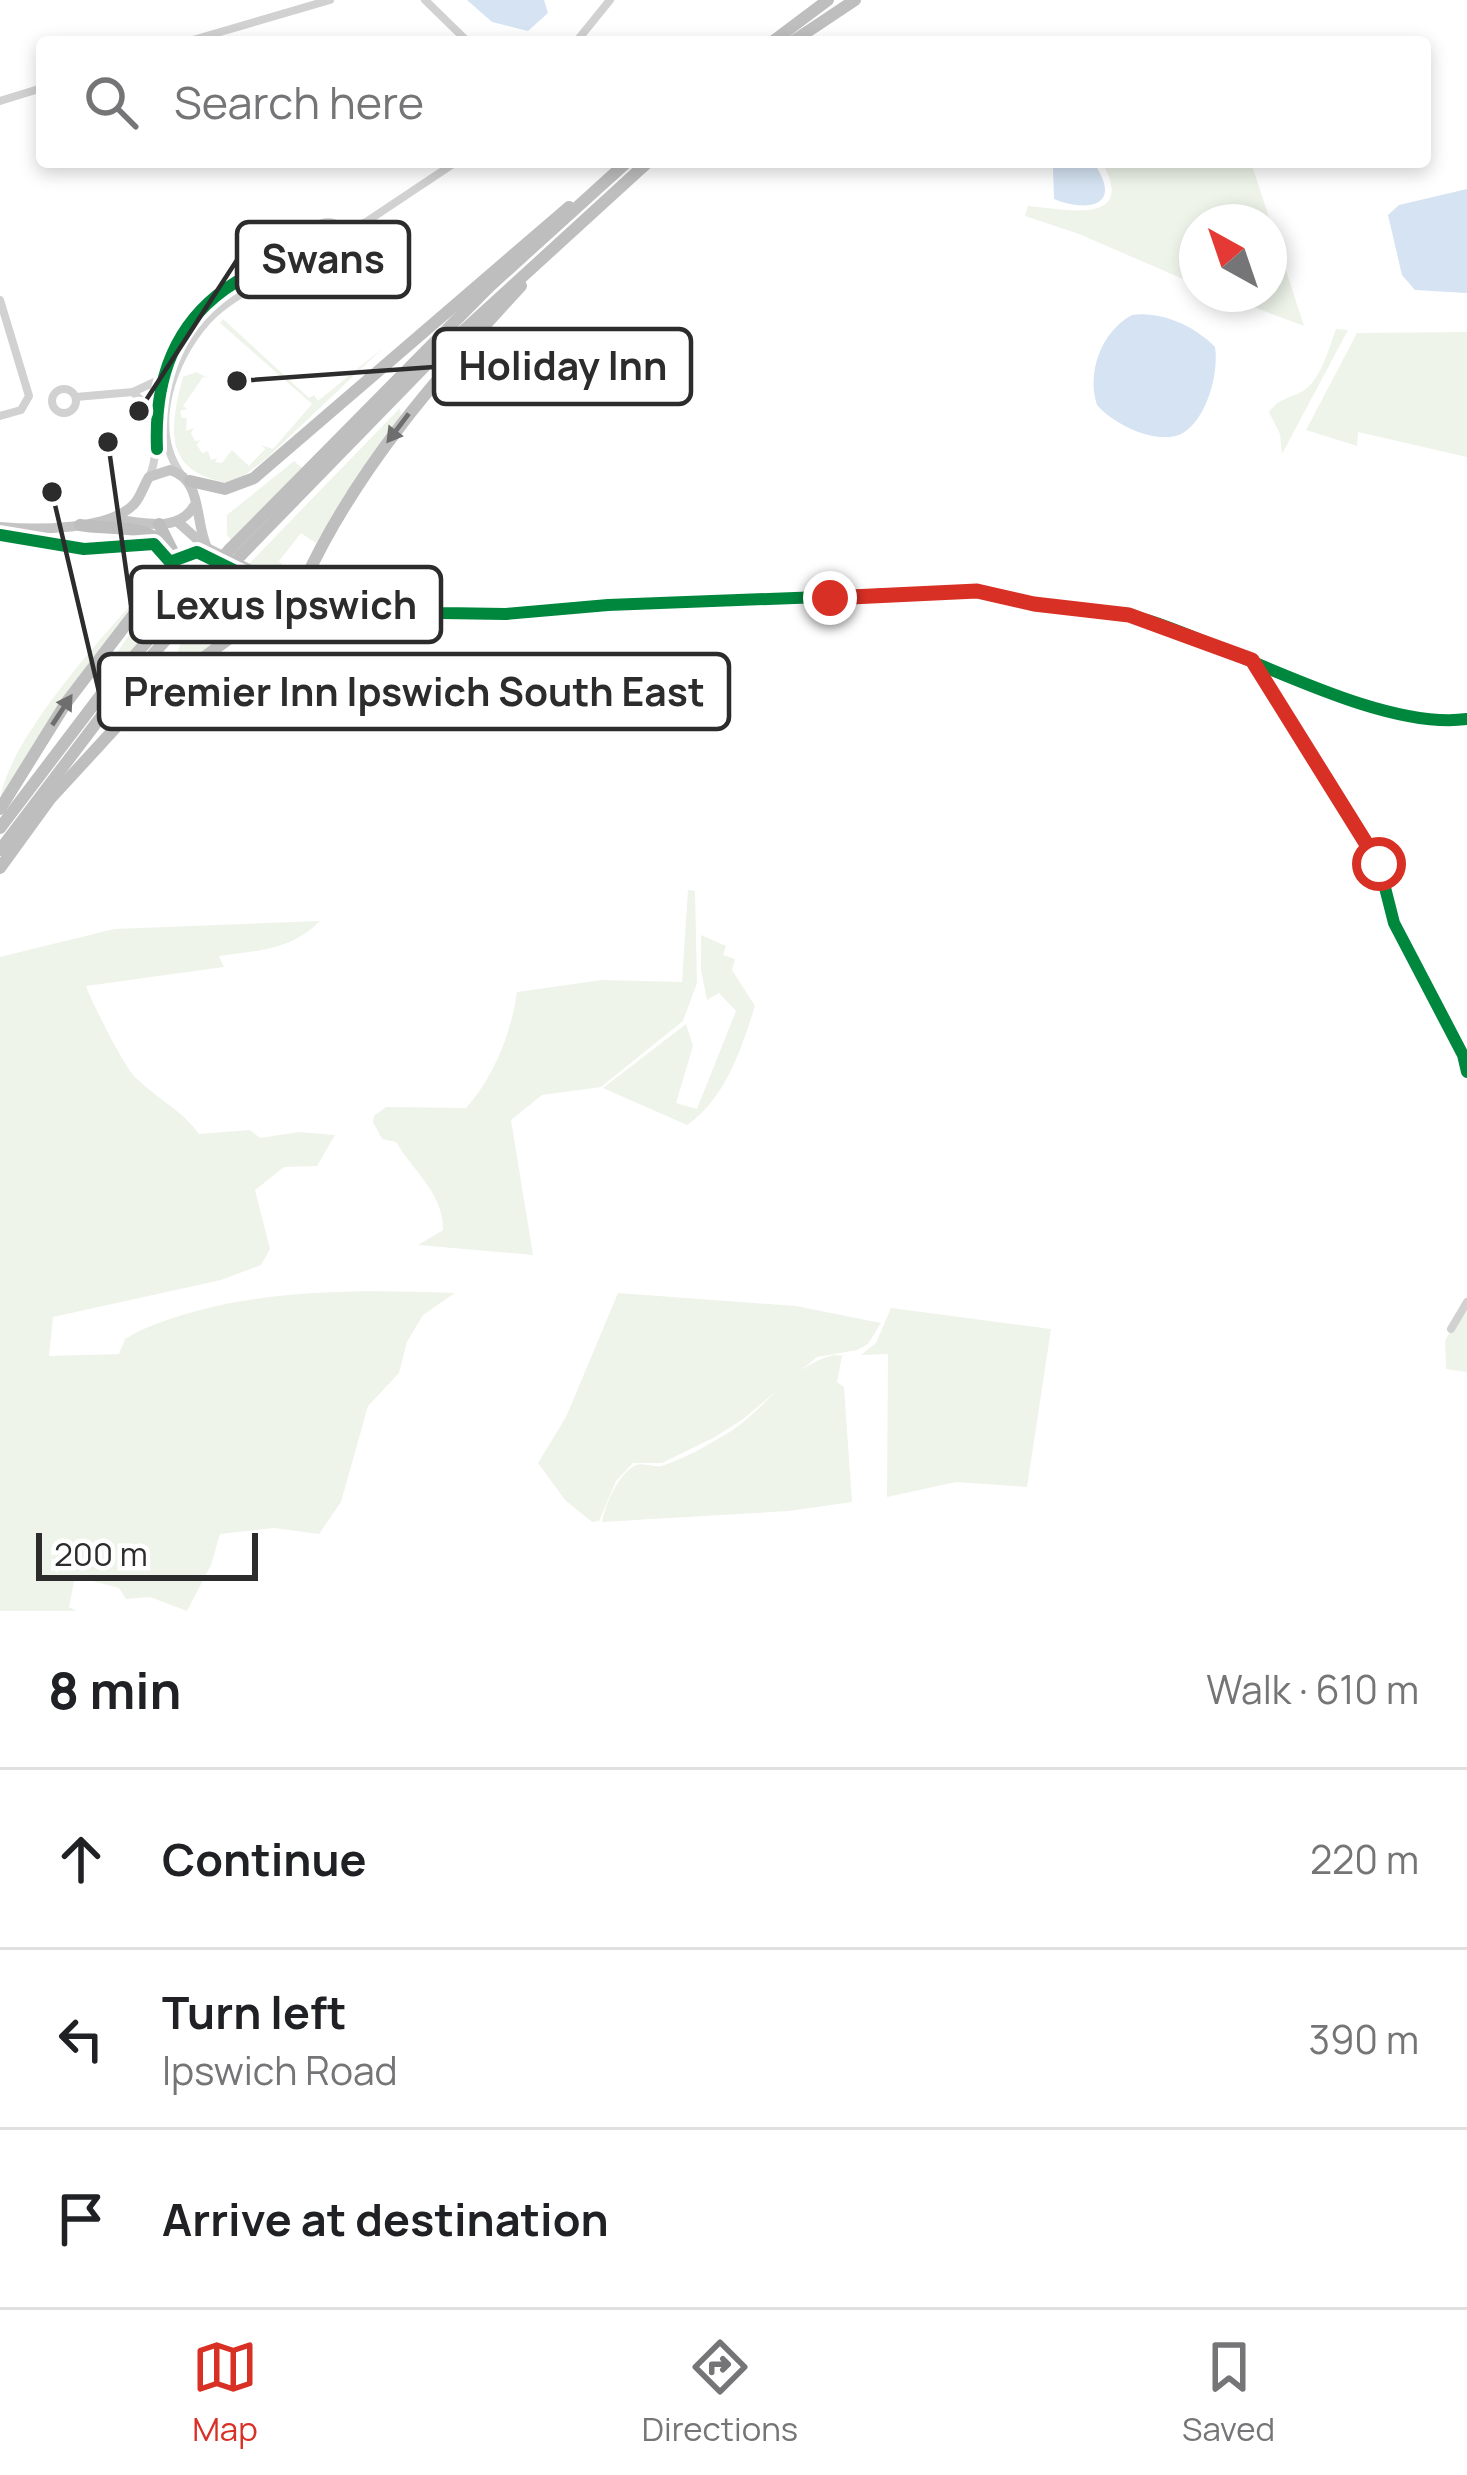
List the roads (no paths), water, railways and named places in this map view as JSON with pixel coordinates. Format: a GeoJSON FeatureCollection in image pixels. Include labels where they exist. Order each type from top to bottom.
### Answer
{"type":"FeatureCollection","features":[{"type":"Feature","properties":{"kind":"highway"},"geometry":{"type":"LineString","coordinates":[[780,36],[828,0]]}},
{"type":"Feature","properties":{"kind":"highway"},"geometry":{"type":"LineString","coordinates":[[801,36],[855,0]]}},
{"type":"Feature","properties":{"kind":"highway"},"geometry":{"type":"LineString","coordinates":[[0,828],[110,682],[455,321],[620,168]]}},
{"type":"Feature","properties":{"kind":"highway"},"geometry":{"type":"LineString","coordinates":[[236,552],[428,363],[641,168]]}},
{"type":"Feature","properties":{"kind":"highway"},"geometry":{"type":"LineString","coordinates":[[186,478],[225,489],[254,478],[555,215],[591,194]]}},
{"type":"Feature","properties":{"kind":"highway"},"geometry":{"type":"LineString","coordinates":[[305,586],[334,522],[394,432],[555,243]]}},
{"type":"Feature","properties":{"kind":"highway"},"geometry":{"type":"LineString","coordinates":[[0,809],[66,703],[170,562],[172,544],[158,523]]}},
{"type":"Feature","properties":{"kind":"highway"},"geometry":{"type":"LineString","coordinates":[[80,525],[150,534],[165,545],[170,562]]}},
{"type":"Feature","properties":{"kind":"highway"},"geometry":{"type":"LineString","coordinates":[[0,850],[215,574]]}},
{"type":"Feature","properties":{"kind":"highway"},"geometry":{"type":"LineString","coordinates":[[0,868],[50,799],[130,712],[230,638],[292,602]]}},
{"type":"Feature","properties":{"kind":"main road"},"geometry":{"type":"LineString","coordinates":[[0,526],[80,525],[106,519],[130,508],[149,477],[165,470],[186,478],[207,548]]}},
{"type":"Feature","properties":{"kind":"main road"},"geometry":{"type":"LineString","coordinates":[[141,491],[143,509],[158,523]]}},
{"type":"Feature","properties":{"kind":"main road"},"geometry":{"type":"LineString","coordinates":[[178,523],[194,506]]}},
{"type":"Feature","properties":{"kind":"main road"},"geometry":{"type":"LineString","coordinates":[[106,519],[178,523],[207,548],[255,572],[292,602],[305,586],[292,576],[255,572]]}},
{"type":"Feature","properties":{"kind":"street"},"geometry":{"type":"LineString","coordinates":[[207,36],[330,0]]}},
{"type":"Feature","properties":{"kind":"street"},"geometry":{"type":"LineString","coordinates":[[425,0],[462,36]]}},
{"type":"Feature","properties":{"kind":"street"},"geometry":{"type":"LineString","coordinates":[[581,36],[610,0]]}},
{"type":"Feature","properties":{"kind":"street"},"geometry":{"type":"LineString","coordinates":[[0,101],[36,90]]}},
{"type":"Feature","properties":{"kind":"street"},"geometry":{"type":"LineString","coordinates":[[344,232],[447,168]]}},
{"type":"Feature","properties":{"kind":"street"},"geometry":{"type":"LineString","coordinates":[[186,478],[167,448],[167,400],[179,366],[207,321],[240,296],[304,262],[332,260],[342,271],[346,290],[361,290],[363,278],[348,265],[344,232],[335,224],[324,223],[313,230],[310,249],[320,258]]}},
{"type":"Feature","properties":{"kind":"street"},"geometry":{"type":"LineString","coordinates":[[149,477],[156,459],[156,416],[169,353],[205,305],[309,240]]}},
{"type":"Feature","properties":{"kind":"street"},"geometry":{"type":"LineString","coordinates":[[332,260],[345,248]]}},
{"type":"Feature","properties":{"kind":"street"},"geometry":{"type":"LineString","coordinates":[[0,300],[29,397],[21,410],[0,416]]}},
{"type":"Feature","properties":{"kind":"street"},"geometry":{"type":"LineString","coordinates":[[76,397],[133,392],[161,378]]}},
{"type":"Feature","properties":{"kind":"street"},"geometry":{"type":"LineString","coordinates":[[133,392],[156,416]]}},
{"type":"Feature","properties":{"kind":"street"},"geometry":{"type":"LineString","coordinates":[[305,586],[442,613],[506,614],[977,591],[1034,604],[1129,615],[1375,709],[1444,722],[1467,719]]}},
{"type":"Feature","properties":{"kind":"street"},"geometry":{"type":"LineString","coordinates":[[1252,660],[1379,864],[1394,923],[1467,1072]]}},
{"type":"Feature","properties":{"kind":"street"},"geometry":{"type":"LineString","coordinates":[[1451,1329],[1467,1302]]}},
{"type":"Feature","properties":{"kind":"water"},"geometry":{"type":"Polygon","coordinates":[[[467,0],[544,0],[548,13],[528,31],[492,22],[467,0]]]}},
{"type":"Feature","properties":{"kind":"water"},"geometry":{"type":"Polygon","coordinates":[[[1053,168],[1097,168],[1104,182],[1102,199],[1076,205],[1054,199],[1053,168]]]}},
{"type":"Feature","properties":{"kind":"water"},"geometry":{"type":"Polygon","coordinates":[[[1467,189],[1467,293],[1415,290],[1402,275],[1388,215],[1399,205],[1467,189]]]}},
{"type":"Feature","properties":{"kind":"water"},"geometry":{"type":"Polygon","coordinates":[[[1132,315],[1177,322],[1215,347],[1210,394],[1199,417],[1173,437],[1137,431],[1097,405],[1094,379],[1099,354],[1112,331],[1132,315]]]}},
{"type":"Feature","properties":{"kind":"place","name":"Holiday Inn"},"geometry":{"type":"Point","coordinates":[237,381]}},
{"type":"Feature","properties":{"kind":"place","name":"Swans"},"geometry":{"type":"Point","coordinates":[139,411]}},
{"type":"Feature","properties":{"kind":"place","name":"Lexus Ipswich"},"geometry":{"type":"Point","coordinates":[108,442]}},
{"type":"Feature","properties":{"kind":"place","name":"Premier Inn Ipswich South East"},"geometry":{"type":"Point","coordinates":[52,492]}}]}
